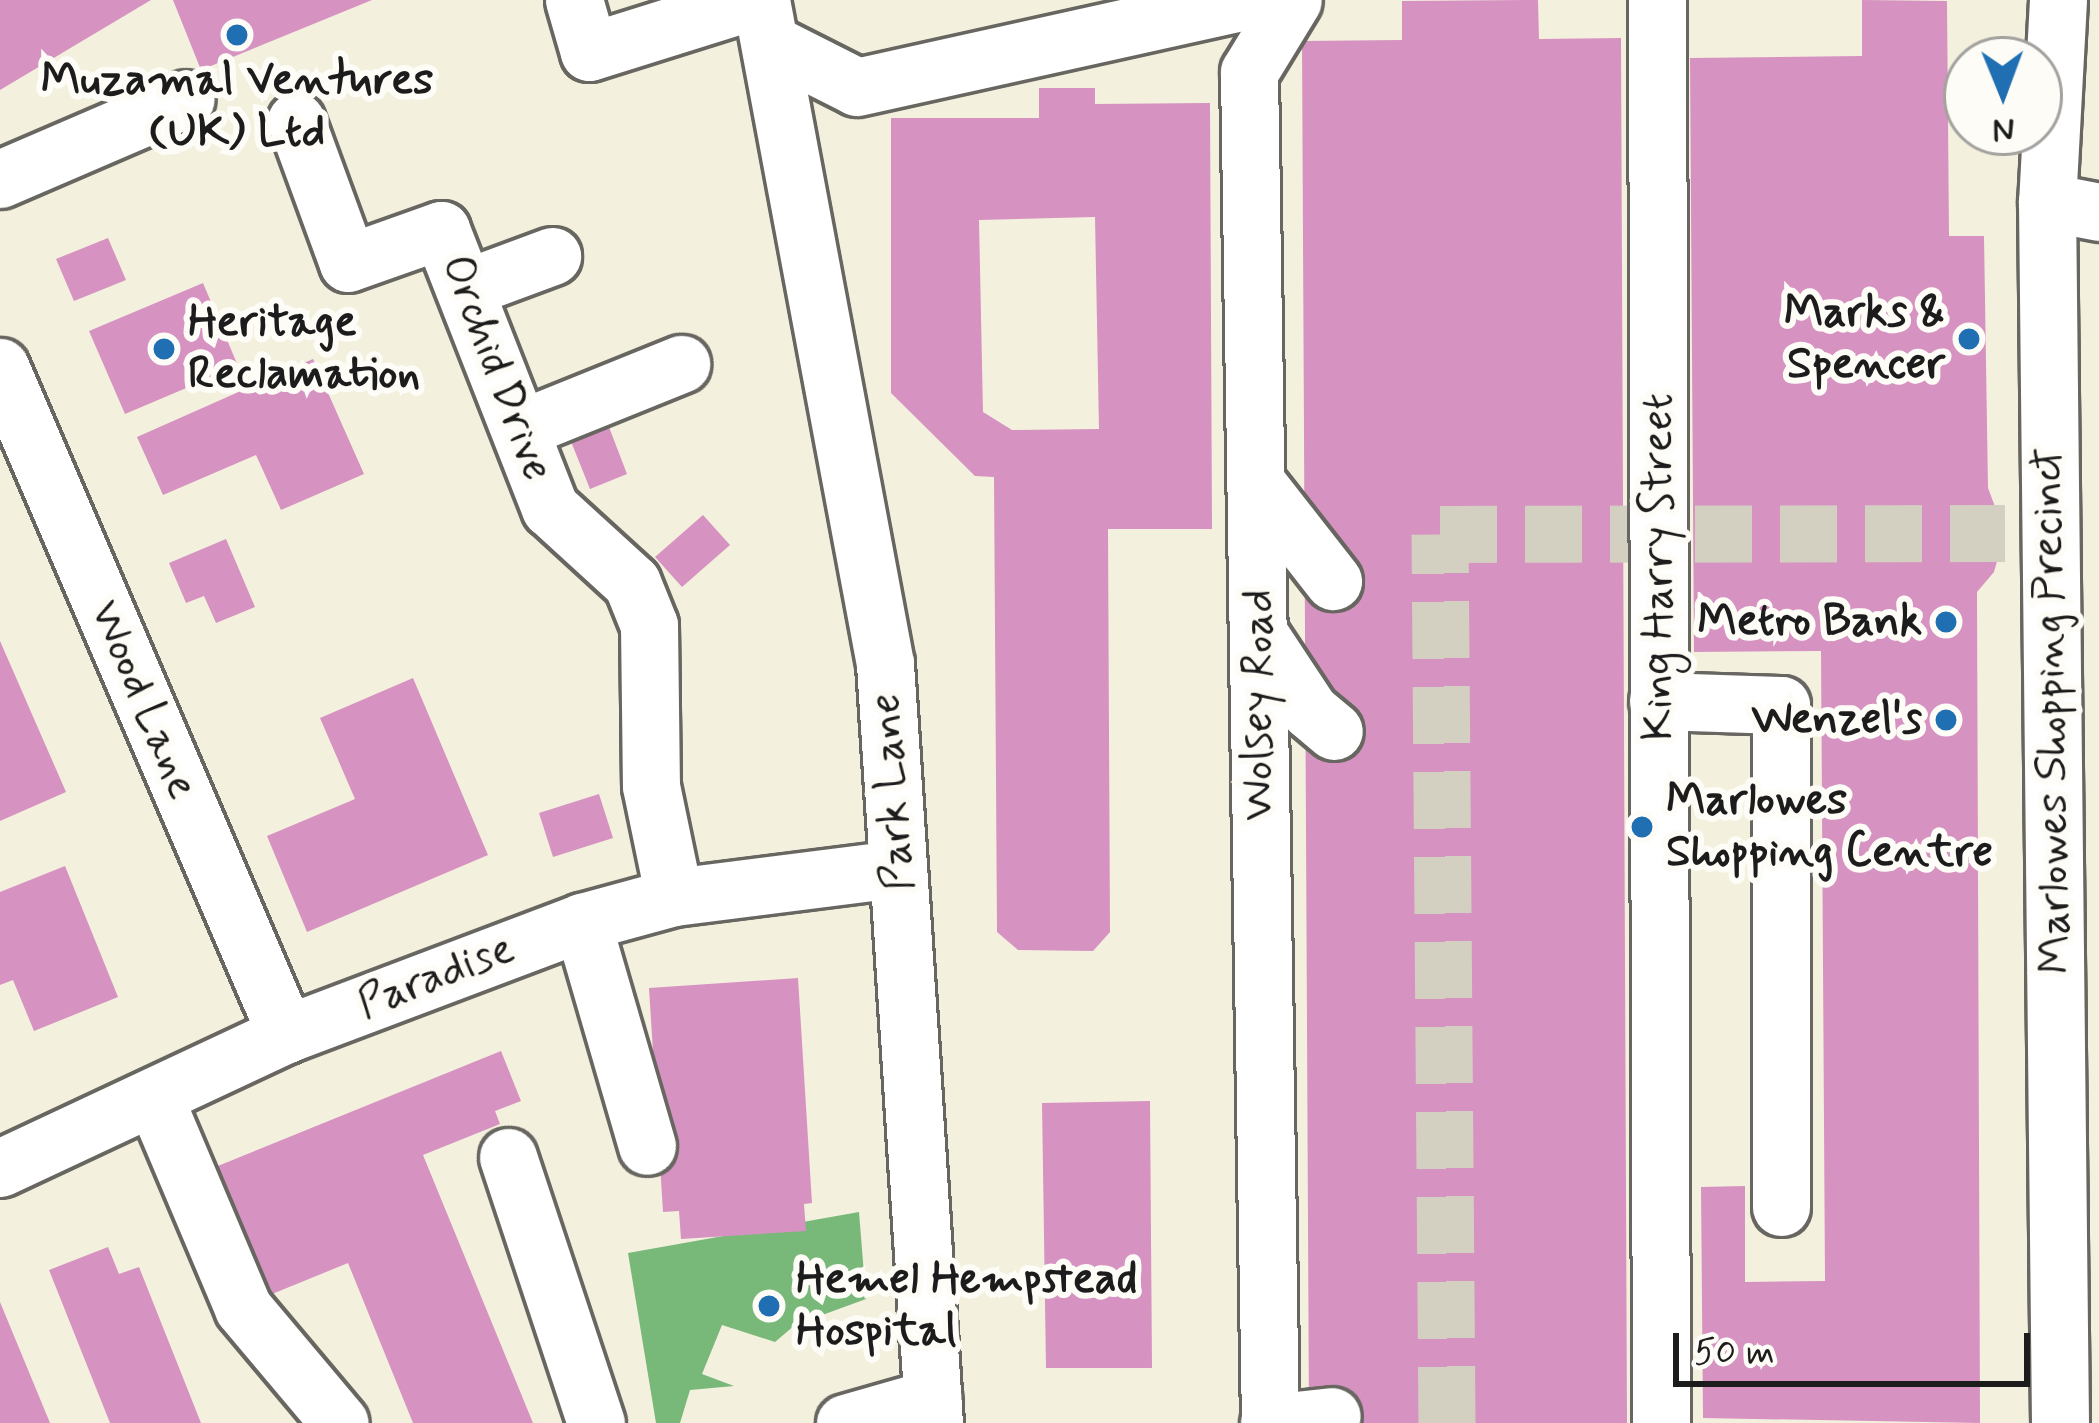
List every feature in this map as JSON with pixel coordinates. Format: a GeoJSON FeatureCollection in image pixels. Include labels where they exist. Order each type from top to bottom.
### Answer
{"type":"FeatureCollection","features":[{"type":"Feature","properties":{"kind":"street"},"geometry":{"type":"LineString","coordinates":[[574,0],[589,52],[762,14],[857,87]]}},
{"type":"Feature","properties":{"kind":"street"},"geometry":{"type":"LineString","coordinates":[[795,167],[857,87],[1142,14],[1250,0]]}},
{"type":"Feature","properties":{"kind":"street"},"geometry":{"type":"LineString","coordinates":[[1142,14],[1249,73],[1293,0]]}},
{"type":"Feature","properties":{"kind":"street","name":"King Harry Street"},"geometry":{"type":"LineString","coordinates":[[1657,0],[1661,1423]]}},
{"type":"Feature","properties":{"kind":"street","name":"Marlowes Shopping Precinct"},"geometry":{"type":"LineString","coordinates":[[2058,0],[2073,207],[2027,533],[2079,1354],[2060,1423]]}},
{"type":"Feature","properties":{"kind":"street","name":"Park Lane"},"geometry":{"type":"LineString","coordinates":[[762,14],[795,167],[885,664],[933,1410]]}},
{"type":"Feature","properties":{"kind":"street","name":"Wolsey Road"},"geometry":{"type":"LineString","coordinates":[[1249,73],[1269,1423]]}},
{"type":"Feature","properties":{"kind":"street"},"geometry":{"type":"LineString","coordinates":[[0,179],[186,99]]}},
{"type":"Feature","properties":{"kind":"street","name":"Orchid Drive"},"geometry":{"type":"LineString","coordinates":[[296,121],[348,263],[442,230],[550,508],[632,583],[649,625],[650,786],[674,897]]}},
{"type":"Feature","properties":{"kind":"street"},"geometry":{"type":"LineString","coordinates":[[466,288],[553,256]]}},
{"type":"Feature","properties":{"kind":"street"},"geometry":{"type":"LineString","coordinates":[[520,429],[678,356]]}},
{"type":"Feature","properties":{"kind":"street","name":"Wood Lane"},"geometry":{"type":"LineString","coordinates":[[0,367],[286,1034]]}},
{"type":"Feature","properties":{"kind":"street"},"geometry":{"type":"LineString","coordinates":[[1258,485],[1334,581]]}},
{"type":"Feature","properties":{"kind":"street"},"geometry":{"type":"LineString","coordinates":[[1259,634],[1310,711],[1334,731]]}},
{"type":"Feature","properties":{"kind":"street"},"geometry":{"type":"LineString","coordinates":[[1658,701],[1781,705],[1780,1207]]}},
{"type":"Feature","properties":{"kind":"street","name":"Paradise"},"geometry":{"type":"LineString","coordinates":[[0,1168],[286,1034],[582,922],[674,897],[897,869]]}},
{"type":"Feature","properties":{"kind":"street"},"geometry":{"type":"LineString","coordinates":[[582,922],[647,1146]]}},
{"type":"Feature","properties":{"kind":"street"},"geometry":{"type":"LineString","coordinates":[[154,1096],[243,1308],[340,1423]]}},
{"type":"Feature","properties":{"kind":"street"},"geometry":{"type":"LineString","coordinates":[[508,1157],[596,1423]]}},
{"type":"Feature","properties":{"kind":"street"},"geometry":{"type":"LineString","coordinates":[[845,1423],[933,1410]]}},
{"type":"Feature","properties":{"kind":"street"},"geometry":{"type":"LineString","coordinates":[[1269,1423],[1332,1416]]}},
{"type":"Feature","properties":{"kind":"green space"},"geometry":{"type":"Polygon","coordinates":[[[859,1212],[866,1299],[795,1325],[775,1342],[722,1325],[702,1374],[734,1386],[690,1390],[680,1423],[656,1423],[628,1253],[859,1212]]]}},
{"type":"Feature","properties":{"kind":"building"},"geometry":{"type":"Polygon","coordinates":[[[0,0],[151,0],[0,90],[0,0]]]}},
{"type":"Feature","properties":{"kind":"building","name":"Muzamal Ventures (UK) Ltd"},"geometry":{"type":"Polygon","coordinates":[[[173,0],[372,0],[201,70],[173,0]]]}},
{"type":"Feature","properties":{"kind":"building"},"geometry":{"type":"Polygon","coordinates":[[[1538,0],[1539,39],[1621,38],[1627,1423],[1309,1423],[1302,41],[1402,40],[1402,1],[1538,0]]]}},
{"type":"Feature","properties":{"kind":"building"},"geometry":{"type":"Polygon","coordinates":[[[1862,0],[1947,1],[1943,156],[1948,156],[1949,236],[1984,236],[1988,488],[2005,533],[1994,572],[1977,592],[1980,1423],[1703,1418],[1701,1187],[1745,1186],[1745,1282],[1825,1281],[1821,651],[1694,652],[1690,58],[1862,56],[1862,0]]]}},
{"type":"Feature","properties":{"kind":"building"},"geometry":{"type":"Polygon","coordinates":[[[1039,88],[1095,88],[1095,104],[1210,103],[1212,529],[1108,529],[1110,932],[1093,951],[1018,950],[997,932],[994,477],[975,476],[891,393],[891,118],[1039,118],[1039,88]],[[1095,217],[979,220],[983,412],[1012,430],[1099,429],[1095,217]]]}},
{"type":"Feature","properties":{"kind":"building"},"geometry":{"type":"Polygon","coordinates":[[[108,238],[126,280],[74,301],[56,259],[108,238]]]}},
{"type":"Feature","properties":{"kind":"building","name":"Heritage Reclamation"},"geometry":{"type":"Polygon","coordinates":[[[203,283],[238,366],[125,414],[89,331],[203,283]]]}},
{"type":"Feature","properties":{"kind":"building"},"geometry":{"type":"Polygon","coordinates":[[[313,359],[364,474],[281,510],[256,455],[163,495],[137,437],[313,359]]]}},
{"type":"Feature","properties":{"kind":"building"},"geometry":{"type":"Polygon","coordinates":[[[604,414],[627,474],[590,489],[566,429],[604,414]]]}},
{"type":"Feature","properties":{"kind":"building"},"geometry":{"type":"Polygon","coordinates":[[[703,515],[730,545],[682,587],[655,557],[703,515]]]}},
{"type":"Feature","properties":{"kind":"building"},"geometry":{"type":"Polygon","coordinates":[[[226,539],[255,607],[216,623],[204,596],[186,603],[169,563],[226,539]]]}},
{"type":"Feature","properties":{"kind":"building"},"geometry":{"type":"Polygon","coordinates":[[[0,641],[66,792],[0,821],[0,641]]]}},
{"type":"Feature","properties":{"kind":"building"},"geometry":{"type":"Polygon","coordinates":[[[413,678],[488,855],[307,932],[267,836],[355,799],[320,718],[413,678]]]}},
{"type":"Feature","properties":{"kind":"building"},"geometry":{"type":"Polygon","coordinates":[[[599,794],[613,838],[553,857],[539,813],[599,794]]]}},
{"type":"Feature","properties":{"kind":"building"},"geometry":{"type":"Polygon","coordinates":[[[65,866],[118,997],[34,1031],[13,980],[0,985],[0,892],[65,866]]]}},
{"type":"Feature","properties":{"kind":"building"},"geometry":{"type":"Polygon","coordinates":[[[798,978],[812,1203],[804,1204],[806,1231],[681,1239],[679,1211],[663,1212],[649,988],[798,978]]]}},
{"type":"Feature","properties":{"kind":"building"},"geometry":{"type":"Polygon","coordinates":[[[501,1051],[521,1101],[495,1111],[500,1124],[423,1155],[533,1423],[413,1423],[348,1263],[255,1301],[203,1172],[501,1051]]]}},
{"type":"Feature","properties":{"kind":"building"},"geometry":{"type":"Polygon","coordinates":[[[1150,1101],[1152,1368],[1046,1368],[1042,1103],[1150,1101]]]}},
{"type":"Feature","properties":{"kind":"building"},"geometry":{"type":"Polygon","coordinates":[[[108,1247],[119,1274],[139,1267],[201,1423],[110,1423],[49,1270],[108,1247]]]}},
{"type":"Feature","properties":{"kind":"building"},"geometry":{"type":"Polygon","coordinates":[[[0,1302],[50,1423],[0,1423],[0,1302]]]}},
{"type":"Feature","properties":{"kind":"tunnel"},"geometry":{"type":"LineString","coordinates":[[1447,1423],[1440,534],[2005,533]]}},
{"type":"Feature","properties":{"kind":"place","name":"Muzamal Ventures (UK) Ltd"},"geometry":{"type":"Point","coordinates":[237,35]}},
{"type":"Feature","properties":{"kind":"place","name":"Marks & Spencer"},"geometry":{"type":"Point","coordinates":[1969,339]}},
{"type":"Feature","properties":{"kind":"place","name":"Heritage Reclamation"},"geometry":{"type":"Point","coordinates":[164,349]}},
{"type":"Feature","properties":{"kind":"place","name":"Metro Bank"},"geometry":{"type":"Point","coordinates":[1946,622]}},
{"type":"Feature","properties":{"kind":"place","name":"Wenzel's"},"geometry":{"type":"Point","coordinates":[1946,720]}},
{"type":"Feature","properties":{"kind":"place","name":"Marlowes Shopping Centre"},"geometry":{"type":"Point","coordinates":[1642,827]}},
{"type":"Feature","properties":{"kind":"place","name":"Hemel Hempstead Hospital"},"geometry":{"type":"Point","coordinates":[769,1306]}}]}
